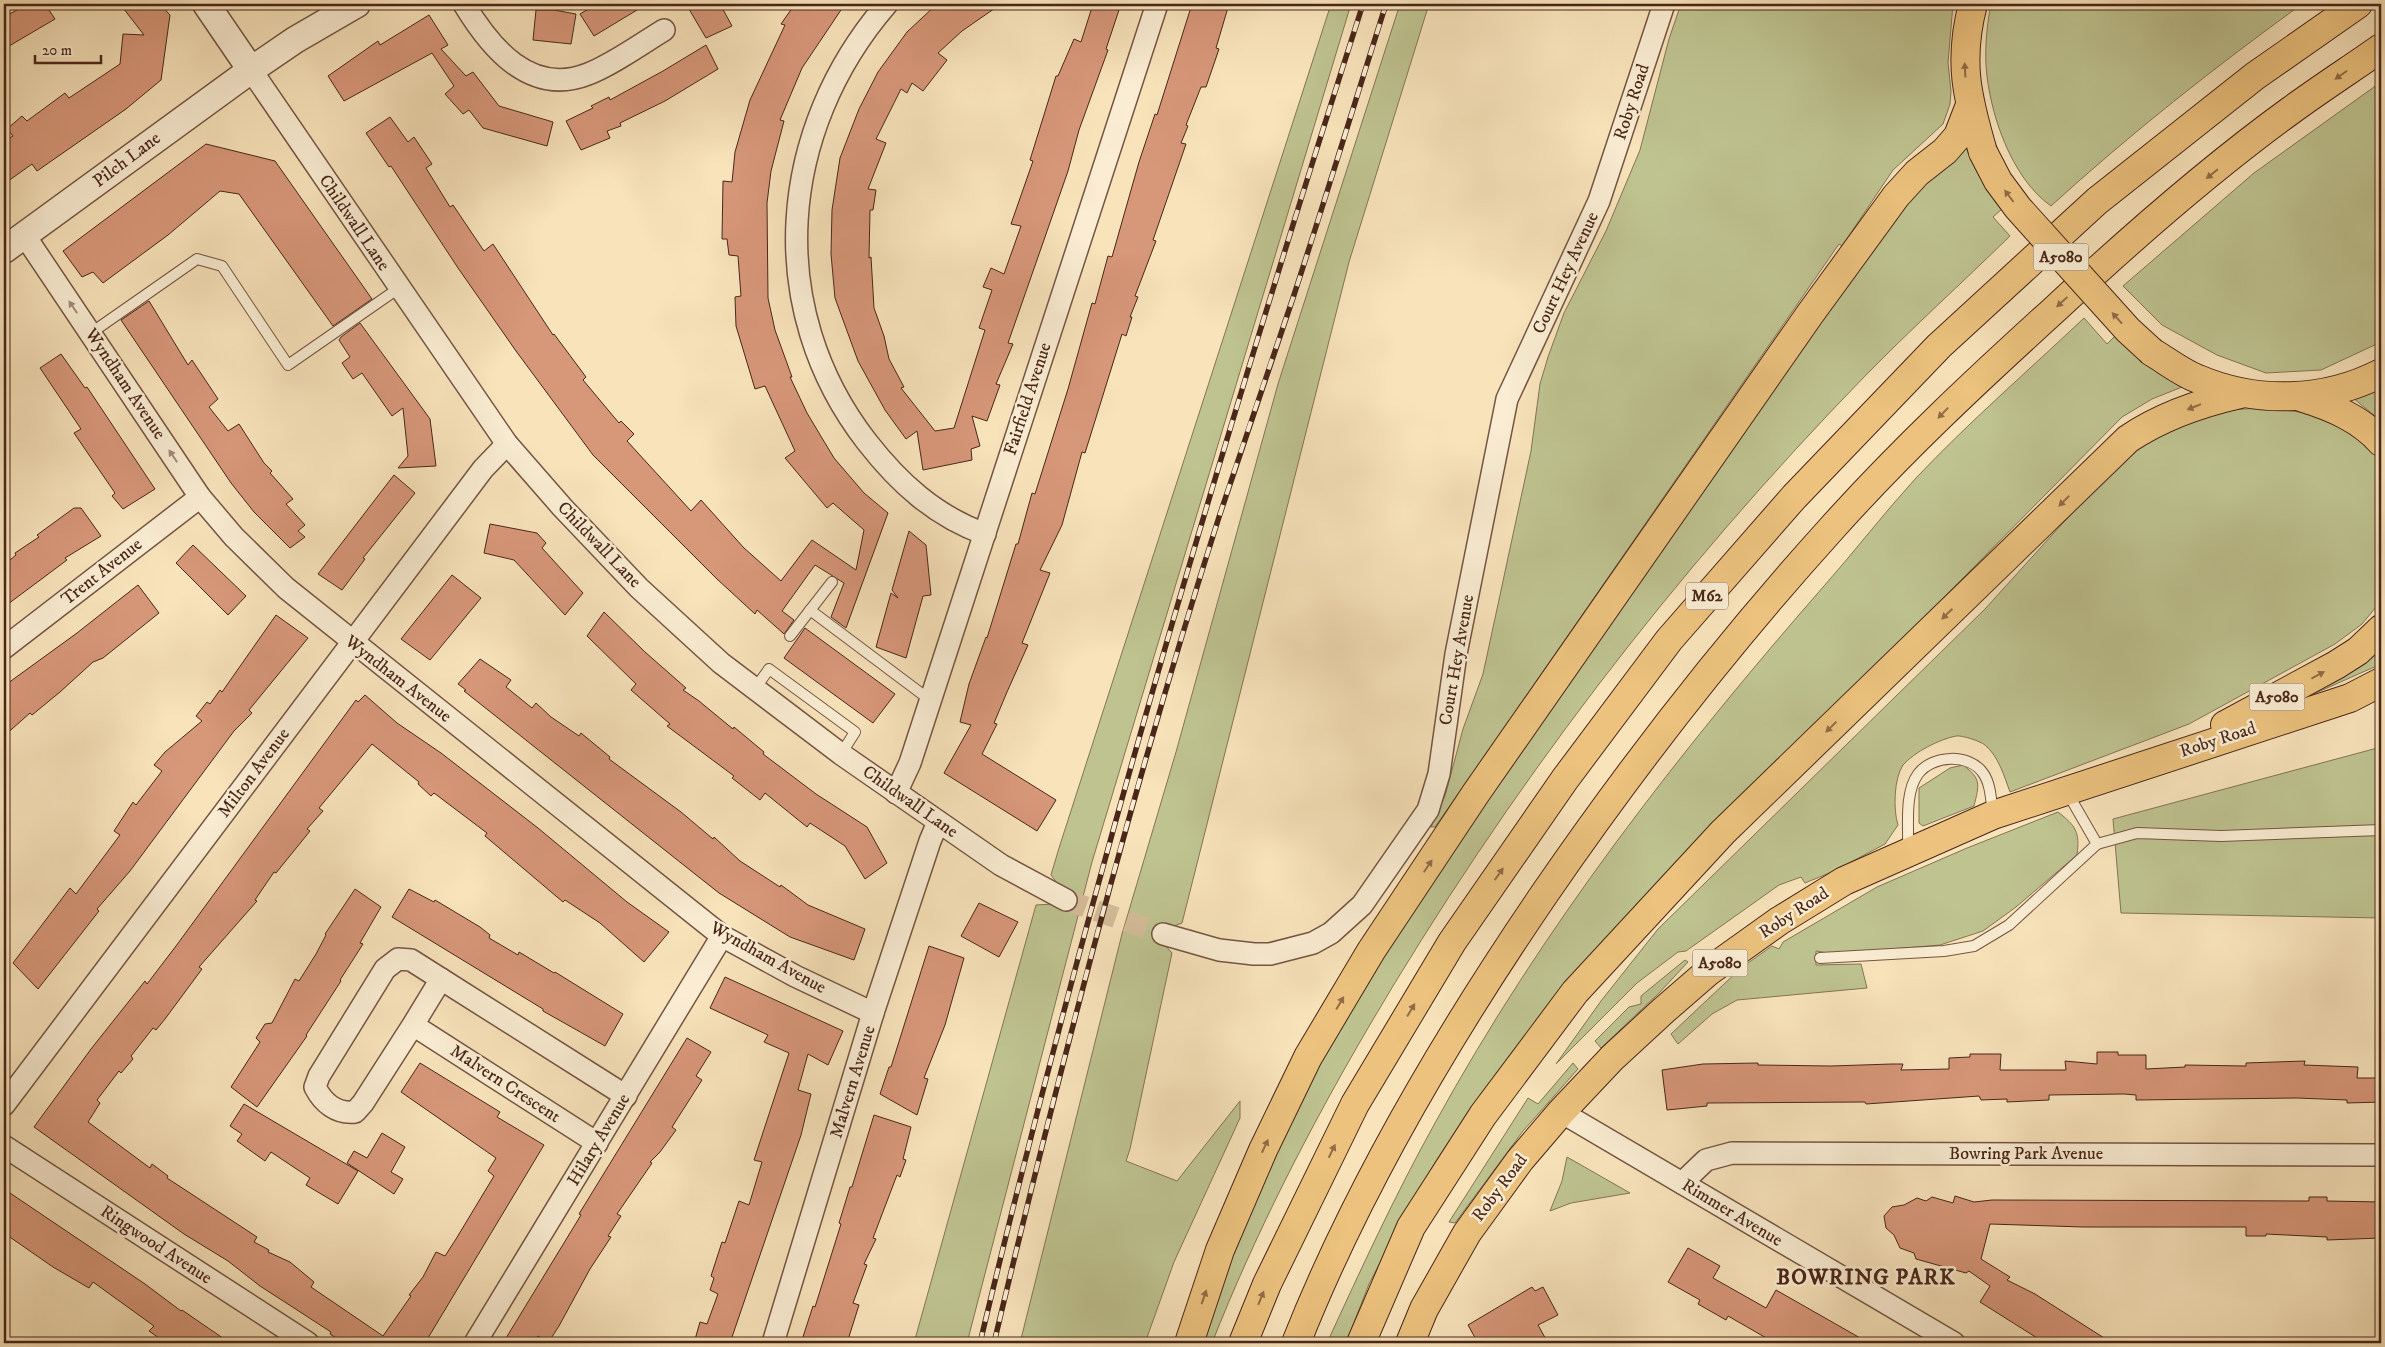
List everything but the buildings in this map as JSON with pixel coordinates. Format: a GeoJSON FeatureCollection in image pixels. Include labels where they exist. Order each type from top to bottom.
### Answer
{"type":"FeatureCollection","features":[{"type":"Feature","properties":{"kind":"main road","name":"A5080"},"geometry":{"type":"LineString","coordinates":[[1973,4],[1966,29],[1964,70],[1970,106],[1983,152],[1998,181],[2018,208],[2128,330],[2152,352],[2197,379],[2240,394],[2294,396],[2330,392],[2364,382],[2381,373]]}},
{"type":"Feature","properties":{"kind":"main road","name":"M62"},"geometry":{"type":"LineString","coordinates":[[1243,1343],[1267,1284],[1355,1104],[1452,942],[1565,779],[1669,640],[1794,497],[1946,340],[2097,201],[2255,76],[2358,4]]}},
{"type":"Feature","properties":{"kind":"main road","name":"M62"},"geometry":{"type":"LineString","coordinates":[[1296,1343],[1316,1293],[1400,1124],[1498,962],[1601,812],[1708,672],[1834,526],[1966,390],[2132,238],[2288,113],[2381,48]]}},
{"type":"Feature","properties":{"kind":"main road"},"geometry":{"type":"LineString","coordinates":[[1188,1343],[1220,1250],[1262,1150],[1308,1057],[1371,951],[1476,793],[1810,314],[1896,196],[1917,173],[1945,151],[1958,136],[1970,106]]}},
{"type":"Feature","properties":{"kind":"main road"},"geometry":{"type":"LineString","coordinates":[[1361,1343],[1411,1227],[1483,1115],[1575,992],[1723,832],[2128,439],[2151,424],[2208,401],[2240,394]]}},
{"type":"Feature","properties":{"kind":"main road","name":"A5080"},"geometry":{"type":"LineString","coordinates":[[2294,396],[2328,406],[2350,417],[2381,442]]}},
{"type":"Feature","properties":{"kind":"main road","name":"Roby Road"},"geometry":{"type":"LineString","coordinates":[[2167,756],[2336,665],[2358,651],[2381,629]]}},
{"type":"Feature","properties":{"kind":"main road","name":"Roby Road"},"geometry":{"type":"LineString","coordinates":[[1410,1343],[1424,1309],[1467,1233],[1520,1160],[1561,1112],[1612,1058],[1709,971],[1779,921],[1844,881],[1993,816],[2167,756],[2350,698],[2381,682]]}},
{"type":"Feature","properties":{"kind":"street"},"geometry":{"type":"LineString","coordinates":[[206,4],[251,70]]}},
{"type":"Feature","properties":{"kind":"street","name":"Pilch Lane"},"geometry":{"type":"LineString","coordinates":[[14,243],[251,70],[295,40],[357,4]]}},
{"type":"Feature","properties":{"kind":"street"},"geometry":{"type":"LineString","coordinates":[[464,4],[486,39],[508,60],[528,73],[552,78],[588,74],[664,30]]}},
{"type":"Feature","properties":{"kind":"street"},"geometry":{"type":"LineString","coordinates":[[888,4],[867,29],[842,66],[818,116],[809,143],[801,185],[798,222],[798,264],[801,292],[812,340],[821,363],[838,399],[854,425],[893,473],[910,490],[946,517],[985,534]]}},
{"type":"Feature","properties":{"kind":"street","name":"Fairfield Avenue"},"geometry":{"type":"LineString","coordinates":[[896,793],[910,763],[1157,4]]}},
{"type":"Feature","properties":{"kind":"street","name":"Roby Road"},"geometry":{"type":"LineString","coordinates":[[1599,201],[1664,4]]}},
{"type":"Feature","properties":{"kind":"street","name":"Childwall Lane"},"geometry":{"type":"LineString","coordinates":[[251,70],[507,444],[562,507],[640,588],[720,663],[841,754],[938,822],[1023,878],[1066,900]]}},
{"type":"Feature","properties":{"kind":"street","name":"Court Hey Avenue"},"geometry":{"type":"LineString","coordinates":[[1163,934],[1219,950],[1254,954],[1270,954],[1312,943],[1331,934],[1362,905],[1419,826],[1428,810],[1439,774],[1456,654],[1507,400],[1599,201]]}},
{"type":"Feature","properties":{"kind":"street","name":"Wyndham Avenue"},"geometry":{"type":"LineString","coordinates":[[14,243],[91,333],[200,497],[259,563],[307,606],[722,936],[795,976],[874,1013]]}},
{"type":"Feature","properties":{"kind":"street","name":"Milton Avenue"},"geometry":{"type":"LineString","coordinates":[[4,1105],[352,643],[484,470],[507,444]]}},
{"type":"Feature","properties":{"kind":"street","name":"Trent Avenue"},"geometry":{"type":"LineString","coordinates":[[4,648],[200,497]]}},
{"type":"Feature","properties":{"kind":"street","name":"Malvern Avenue"},"geometry":{"type":"LineString","coordinates":[[773,1343],[874,1013],[930,841],[938,822]]}},
{"type":"Feature","properties":{"kind":"street","name":"Hilary Avenue"},"geometry":{"type":"LineString","coordinates":[[475,1343],[722,936]]}},
{"type":"Feature","properties":{"kind":"street"},"geometry":{"type":"LineString","coordinates":[[441,979],[363,1103],[355,1112],[343,1113],[321,1098],[315,1087],[319,1076],[384,969],[398,959],[411,960],[626,1096]]}},
{"type":"Feature","properties":{"kind":"street","name":"Malvern Crescent"},"geometry":{"type":"LineString","coordinates":[[413,1025],[597,1143]]}},
{"type":"Feature","properties":{"kind":"street","name":"Rimmer Avenue"},"geometry":{"type":"LineString","coordinates":[[1561,1112],[1954,1343]]}},
{"type":"Feature","properties":{"kind":"street","name":"Ringwood Avenue"},"geometry":{"type":"LineString","coordinates":[[4,1146],[308,1343]]}},
{"type":"Feature","properties":{"kind":"street","name":"Bowring Park Avenue"},"geometry":{"type":"LineString","coordinates":[[1682,1183],[1706,1160],[1732,1153],[2381,1155]]}},
{"type":"Feature","properties":{"kind":"lane"},"geometry":{"type":"LineString","coordinates":[[91,333],[197,259],[222,266],[288,365],[399,288]]}},
{"type":"Feature","properties":{"kind":"lane"},"geometry":{"type":"LineString","coordinates":[[790,636],[832,582]]}},
{"type":"Feature","properties":{"kind":"lane"},"geometry":{"type":"LineString","coordinates":[[810,610],[930,700]]}},
{"type":"Feature","properties":{"kind":"lane"},"geometry":{"type":"LineString","coordinates":[[1908,853],[1912,787],[1918,774],[1928,766],[1950,758],[1972,764],[1978,768],[1983,773],[1990,788],[1993,816]]}},
{"type":"Feature","properties":{"kind":"lane"},"geometry":{"type":"LineString","coordinates":[[2067,792],[2097,844]]}},
{"type":"Feature","properties":{"kind":"lane"},"geometry":{"type":"LineString","coordinates":[[1820,958],[1944,951],[1974,946],[2009,925],[2097,844],[2137,833],[2221,836],[2381,830]]}},
{"type":"Feature","properties":{"kind":"green space"},"geometry":{"type":"Polygon","coordinates":[[[1331,4],[1351,4],[1092,862],[967,1343],[914,1343],[1036,905],[1054,904],[1060,887],[1051,875],[1059,848],[1331,4]]]}},
{"type":"Feature","properties":{"kind":"green space"},"geometry":{"type":"Polygon","coordinates":[[[1400,4],[1429,4],[1349,262],[1182,923],[1166,929],[1164,944],[1172,953],[1126,1161],[1177,1181],[1240,1101],[1240,1118],[1174,1262],[1145,1343],[1020,1343],[1122,934],[1176,752],[1278,384],[1400,4]]]}},
{"type":"Feature","properties":{"kind":"green space"},"geometry":{"type":"Polygon","coordinates":[[[1681,4],[1953,4],[1948,63],[1951,91],[1950,104],[1943,124],[1893,170],[1842,246],[1839,244],[1435,827],[1431,827],[1445,796],[1463,729],[1483,674],[1531,451],[1540,384],[1548,357],[1564,313],[1606,231],[1640,150],[1669,39],[1681,4]]]}},
{"type":"Feature","properties":{"kind":"green space"},"geometry":{"type":"Polygon","coordinates":[[[1991,4],[2302,4],[2174,102],[2111,153],[2051,206],[2024,179],[1997,123],[1986,65],[1988,19],[1991,4]]]}},
{"type":"Feature","properties":{"kind":"green space"},"geometry":{"type":"Polygon","coordinates":[[[2381,82],[2381,342],[2321,370],[2266,373],[2217,355],[2162,325],[2123,286],[2254,173],[2381,82]]]}},
{"type":"Feature","properties":{"kind":"green space"},"geometry":{"type":"Polygon","coordinates":[[[1964,141],[1980,176],[2002,209],[1993,217],[2010,236],[1901,340],[1795,450],[1661,606],[1597,686],[1536,769],[1477,854],[1421,940],[1368,1028],[1284,1182],[1246,1262],[1212,1343],[1202,1343],[1243,1230],[1291,1119],[1328,1048],[1389,949],[1453,850],[1910,192],[1964,141]]]}},
{"type":"Feature","properties":{"kind":"green space"},"geometry":{"type":"Polygon","coordinates":[[[2084,318],[2107,344],[2115,336],[2187,385],[2152,399],[2122,417],[1811,732],[1541,1017],[1469,1110],[1436,1161],[1408,1208],[1369,1284],[1346,1343],[1327,1343],[1406,1177],[1476,1051],[1520,980],[1615,844],[1717,713],[1904,491],[1957,437],[2084,318]]]}},
{"type":"Feature","properties":{"kind":"green space"},"geometry":{"type":"Polygon","coordinates":[[[2381,386],[2381,421],[2353,398],[2381,386]]]}},
{"type":"Feature","properties":{"kind":"green space"},"geometry":{"type":"Polygon","coordinates":[[[2267,408],[2302,412],[2331,420],[2356,434],[2381,460],[2381,601],[2362,624],[2335,644],[2189,724],[2010,792],[1997,761],[1983,743],[1966,737],[1956,736],[1928,747],[1908,760],[1900,771],[1895,794],[1895,811],[1898,825],[1885,844],[1834,871],[1805,883],[1801,877],[1779,885],[1686,951],[1678,952],[1637,983],[1556,1064],[1601,1001],[1658,929],[1985,609],[2129,450],[2181,420],[2221,410],[2267,408]]]}},
{"type":"Feature","properties":{"kind":"green space"},"geometry":{"type":"Polygon","coordinates":[[[2381,638],[2381,664],[2309,696],[2309,692],[2381,638]]]}},
{"type":"Feature","properties":{"kind":"green space"},"geometry":{"type":"Polygon","coordinates":[[[2381,747],[2381,918],[2121,913],[2113,819],[2381,747]]]}},
{"type":"Feature","properties":{"kind":"green space"},"geometry":{"type":"Polygon","coordinates":[[[1963,765],[1973,774],[1978,783],[1974,806],[1923,826],[1919,823],[1919,788],[1950,768],[1963,765]]]}},
{"type":"Feature","properties":{"kind":"green space"},"geometry":{"type":"Polygon","coordinates":[[[2058,812],[2069,821],[2075,830],[2078,841],[2077,855],[2016,907],[1983,931],[1940,945],[1834,954],[1816,951],[1816,965],[1861,964],[1867,988],[1737,1000],[1712,1014],[1678,1044],[1671,1034],[1741,968],[1772,946],[1779,949],[1783,942],[1877,887],[1967,848],[2058,812]]]}},
{"type":"Feature","properties":{"kind":"green space"},"geometry":{"type":"Polygon","coordinates":[[[1685,960],[1688,962],[1659,993],[1601,1048],[1595,1041],[1629,1007],[1641,1004],[1641,996],[1685,960]]]}},
{"type":"Feature","properties":{"kind":"green space"},"geometry":{"type":"Polygon","coordinates":[[[1573,1063],[1578,1069],[1523,1131],[1455,1223],[1449,1222],[1528,1098],[1538,1104],[1573,1063]]]}},
{"type":"Feature","properties":{"kind":"green space"},"geometry":{"type":"Polygon","coordinates":[[[1567,1157],[1630,1193],[1571,1203],[1550,1211],[1562,1181],[1567,1157]]]}},
{"type":"Feature","properties":{"kind":"tunnel"},"geometry":{"type":"LineString","coordinates":[[1066,900],[1163,934]]}},
{"type":"Feature","properties":{"kind":"railway"},"geometry":{"type":"LineString","coordinates":[[980,1343],[1065,1005],[1111,837],[1258,336],[1363,4]]}},
{"type":"Feature","properties":{"kind":"railway"},"geometry":{"type":"LineString","coordinates":[[994,1343],[1071,1032],[1156,722],[1219,517],[1293,298],[1386,4]]}},
{"type":"Feature","properties":{"kind":"district","name":"BOWRING PARK"},"geometry":{"type":"Point","coordinates":[1866,1277]}}]}
